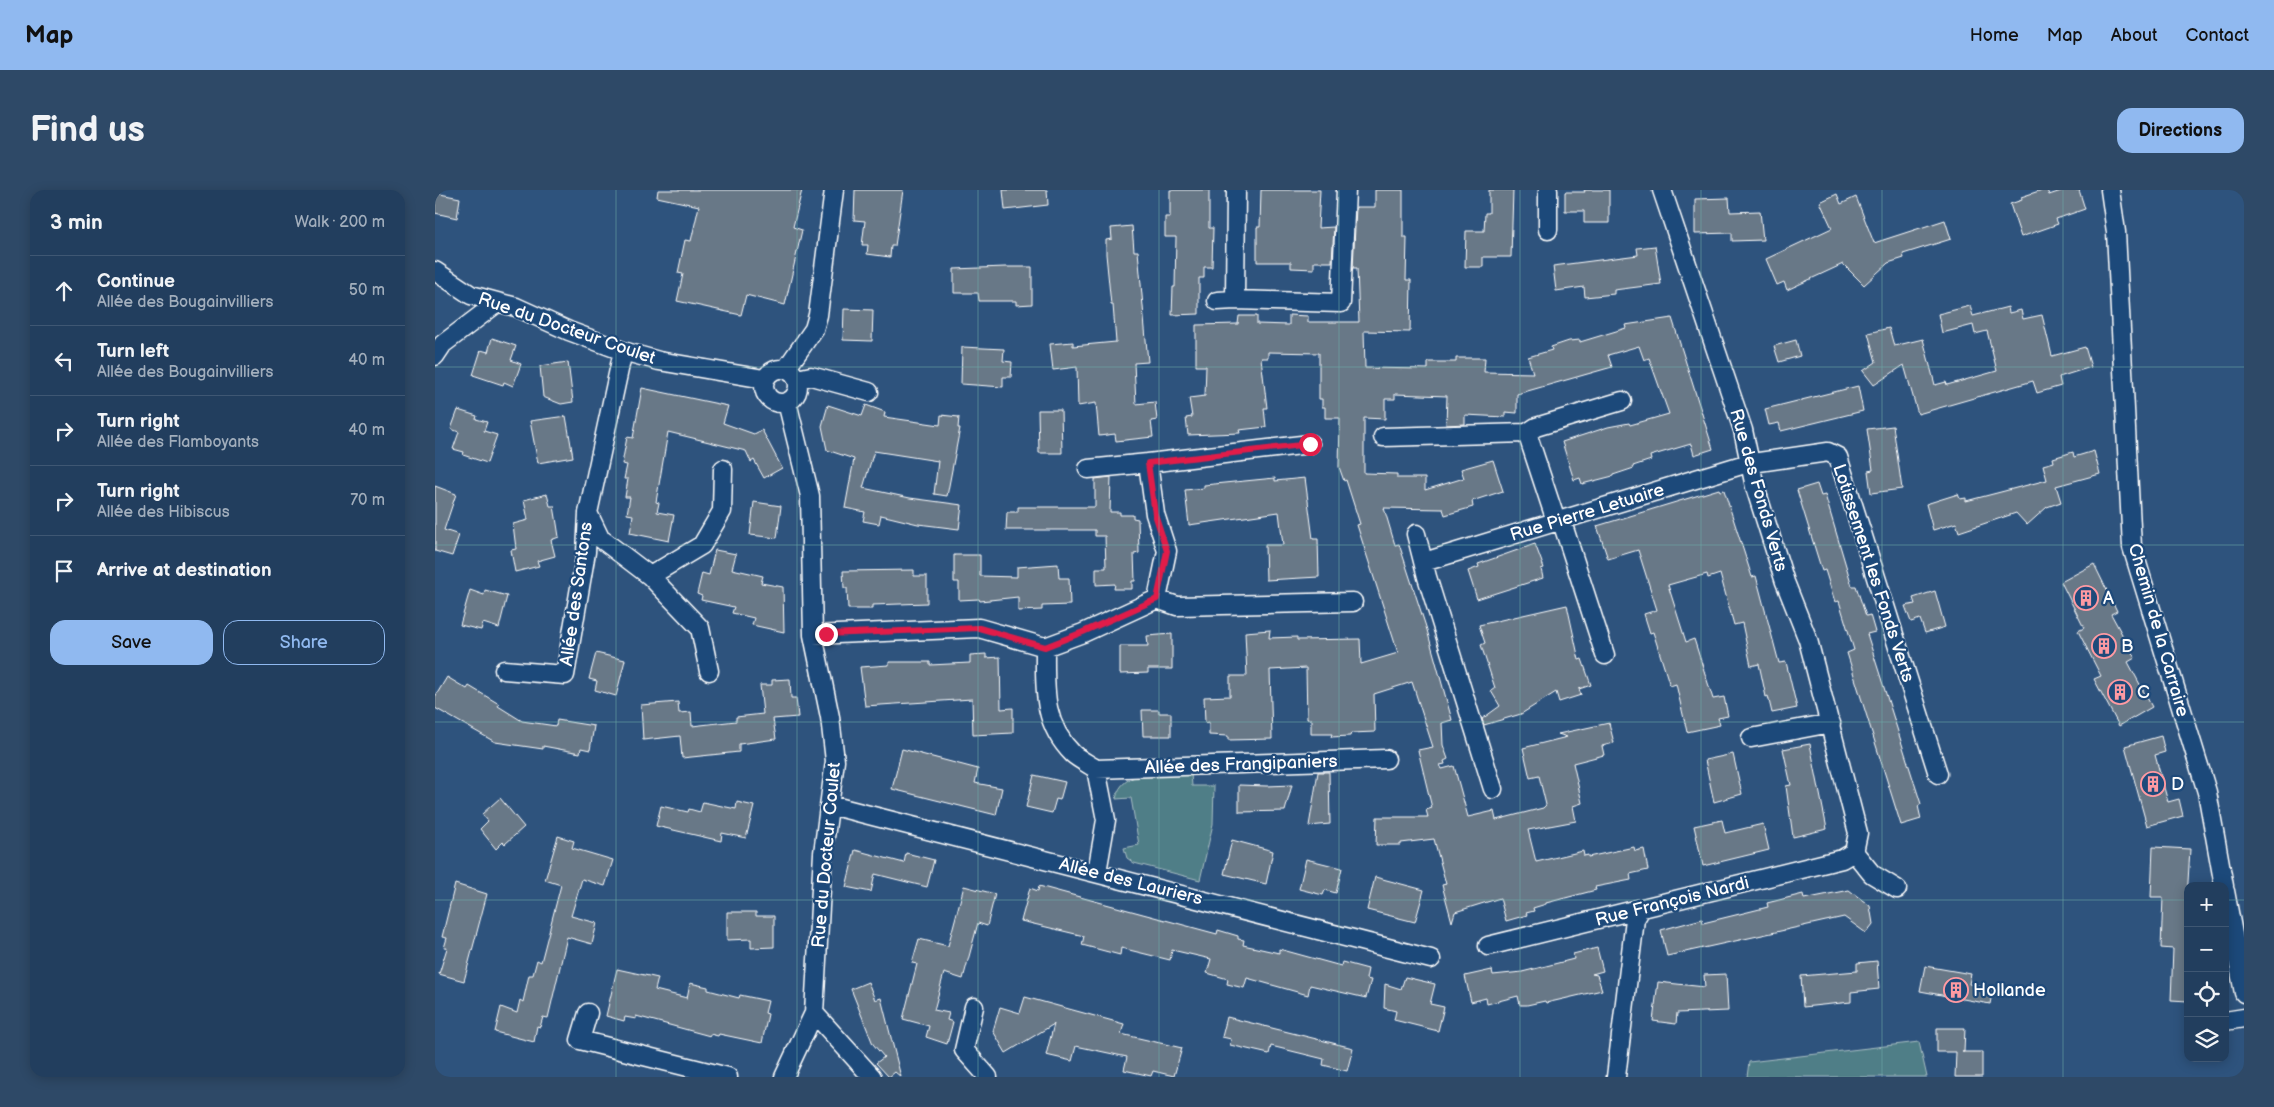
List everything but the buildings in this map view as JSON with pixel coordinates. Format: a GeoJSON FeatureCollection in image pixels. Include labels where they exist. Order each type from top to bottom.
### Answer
{"type":"FeatureCollection","features":[{"type":"Feature","properties":{"kind":"street"},"geometry":{"type":"LineString","coordinates":[[791,374],[814,329],[818,315],[835,190]]}},
{"type":"Feature","properties":{"kind":"street"},"geometry":{"type":"LineString","coordinates":[[1235,300],[1236,190]]}},
{"type":"Feature","properties":{"kind":"street"},"geometry":{"type":"LineString","coordinates":[[1217,301],[1341,303],[1346,190]]}},
{"type":"Feature","properties":{"kind":"street"},"geometry":{"type":"LineString","coordinates":[[1548,190],[1548,230]]}},
{"type":"Feature","properties":{"kind":"street","name":"Rue des Fonds Verts"},"geometry":{"type":"LineString","coordinates":[[1661,190],[1743,430],[1755,487],[1785,582],[1808,640],[1831,723],[1857,832],[1854,852]]}},
{"type":"Feature","properties":{"kind":"street","name":"Chemin de la Carraire"},"geometry":{"type":"LineString","coordinates":[[2110,190],[2116,232],[2132,547],[2207,792],[2223,882]]}},
{"type":"Feature","properties":{"kind":"street","name":"Rue du Docteur Coulet"},"geometry":{"type":"LineString","coordinates":[[435,271],[471,296],[516,307],[569,331],[623,351],[659,361],[764,379]]}},
{"type":"Feature","properties":{"kind":"street"},"geometry":{"type":"LineString","coordinates":[[435,356],[443,344],[497,303]]}},
{"type":"Feature","properties":{"kind":"street","name":"Allée des Santons"},"geometry":{"type":"LineString","coordinates":[[504,670],[565,675],[586,552],[588,513],[623,351]]}},
{"type":"Feature","properties":{"kind":"street"},"geometry":{"type":"LineString","coordinates":[[791,374],[798,387],[796,394],[787,402],[776,402],[769,399],[765,392],[764,379],[771,372],[791,374],[811,376],[869,392]]}},
{"type":"Feature","properties":{"kind":"street"},"geometry":{"type":"LineString","coordinates":[[1383,437],[1527,433],[1537,427],[1622,401]]}},
{"type":"Feature","properties":{"kind":"street","name":"Rue du Docteur Coulet"},"geometry":{"type":"LineString","coordinates":[[787,402],[809,496],[813,634],[830,717],[835,761],[823,853],[814,1013]]}},
{"type":"Feature","properties":{"kind":"street"},"geometry":{"type":"LineString","coordinates":[[1527,433],[1605,656]]}},
{"type":"Feature","properties":{"kind":"street"},"geometry":{"type":"LineString","coordinates":[[1087,469],[1310,444]]}},
{"type":"Feature","properties":{"kind":"street","name":"Lotissement les Fonds Verts"},"geometry":{"type":"LineString","coordinates":[[1751,463],[1828,452],[1838,457],[1939,774]]}},
{"type":"Feature","properties":{"kind":"street"},"geometry":{"type":"LineString","coordinates":[[1148,463],[1155,514],[1167,551],[1157,599]]}},
{"type":"Feature","properties":{"kind":"street","name":"Rue Pierre Letuaire"},"geometry":{"type":"LineString","coordinates":[[1424,562],[1751,463]]}},
{"type":"Feature","properties":{"kind":"street"},"geometry":{"type":"LineString","coordinates":[[650,576],[702,545],[722,511],[723,470]]}},
{"type":"Feature","properties":{"kind":"street","name":"Allée des Santons"},"geometry":{"type":"LineString","coordinates":[[588,513],[600,538],[650,576],[700,628],[709,671]]}},
{"type":"Feature","properties":{"kind":"street"},"geometry":{"type":"LineString","coordinates":[[1416,534],[1493,789]]}},
{"type":"Feature","properties":{"kind":"street"},"geometry":{"type":"LineString","coordinates":[[813,634],[979,628],[1045,647],[1157,599],[1177,606],[1353,602]]}},
{"type":"Feature","properties":{"kind":"street"},"geometry":{"type":"LineString","coordinates":[[1045,647],[1045,689],[1051,723],[1074,754],[1097,769],[1106,820],[1097,872]]}},
{"type":"Feature","properties":{"kind":"street"},"geometry":{"type":"LineString","coordinates":[[1751,738],[1831,723]]}},
{"type":"Feature","properties":{"kind":"street","name":"Allée des Frangipaniers"},"geometry":{"type":"LineString","coordinates":[[1097,769],[1386,759]]}},
{"type":"Feature","properties":{"kind":"street","name":"Allée des Lauriers"},"geometry":{"type":"LineString","coordinates":[[830,805],[1431,959]]}},
{"type":"Feature","properties":{"kind":"street"},"geometry":{"type":"LineString","coordinates":[[1854,852],[1872,874],[1897,889]]}},
{"type":"Feature","properties":{"kind":"street","name":"Rue François Nardi"},"geometry":{"type":"LineString","coordinates":[[1489,946],[1843,860],[1854,852]]}},
{"type":"Feature","properties":{"kind":"street"},"geometry":{"type":"LineString","coordinates":[[1615,1077],[1635,919],[1641,909]]}},
{"type":"Feature","properties":{"kind":"street"},"geometry":{"type":"LineString","coordinates":[[2229,913],[2244,994]]}},
{"type":"Feature","properties":{"kind":"street"},"geometry":{"type":"LineString","coordinates":[[974,1007],[964,1050],[988,1077]]}},
{"type":"Feature","properties":{"kind":"street"},"geometry":{"type":"LineString","coordinates":[[587,1013],[580,1040],[729,1077]]}},
{"type":"Feature","properties":{"kind":"street"},"geometry":{"type":"LineString","coordinates":[[785,1077],[814,1013],[872,1077]]}},
{"type":"Feature","properties":{"kind":"street"},"geometry":{"type":"LineString","coordinates":[[2229,1020],[2244,1018]]}},
{"type":"Feature","properties":{"kind":"green space"},"geometry":{"type":"Polygon","coordinates":[[[1146,774],[1191,774],[1192,786],[1214,786],[1213,824],[1200,880],[1134,863],[1127,858],[1124,848],[1139,845],[1131,798],[1116,799],[1120,788],[1126,781],[1135,777],[1146,774]]]}},
{"type":"Feature","properties":{"kind":"green space"},"geometry":{"type":"Polygon","coordinates":[[[1919,1042],[1927,1077],[1747,1077],[1749,1062],[1919,1042]]]}},
{"type":"Feature","properties":{"kind":"place","name":"A"},"geometry":{"type":"Point","coordinates":[2086,598]}},
{"type":"Feature","properties":{"kind":"place","name":"B"},"geometry":{"type":"Point","coordinates":[2104,646]}},
{"type":"Feature","properties":{"kind":"place","name":"C"},"geometry":{"type":"Point","coordinates":[2120,692]}},
{"type":"Feature","properties":{"kind":"place","name":"D"},"geometry":{"type":"Point","coordinates":[2153,784]}},
{"type":"Feature","properties":{"kind":"place","name":"Hollande"},"geometry":{"type":"Point","coordinates":[1956,990]}},
{"type":"Feature","properties":{"kind":"route"},"geometry":{"type":"LineString","coordinates":[[826,634],[979,628],[1045,647],[1157,599],[1167,551],[1155,514],[1148,463],[1310,444]]}}]}
